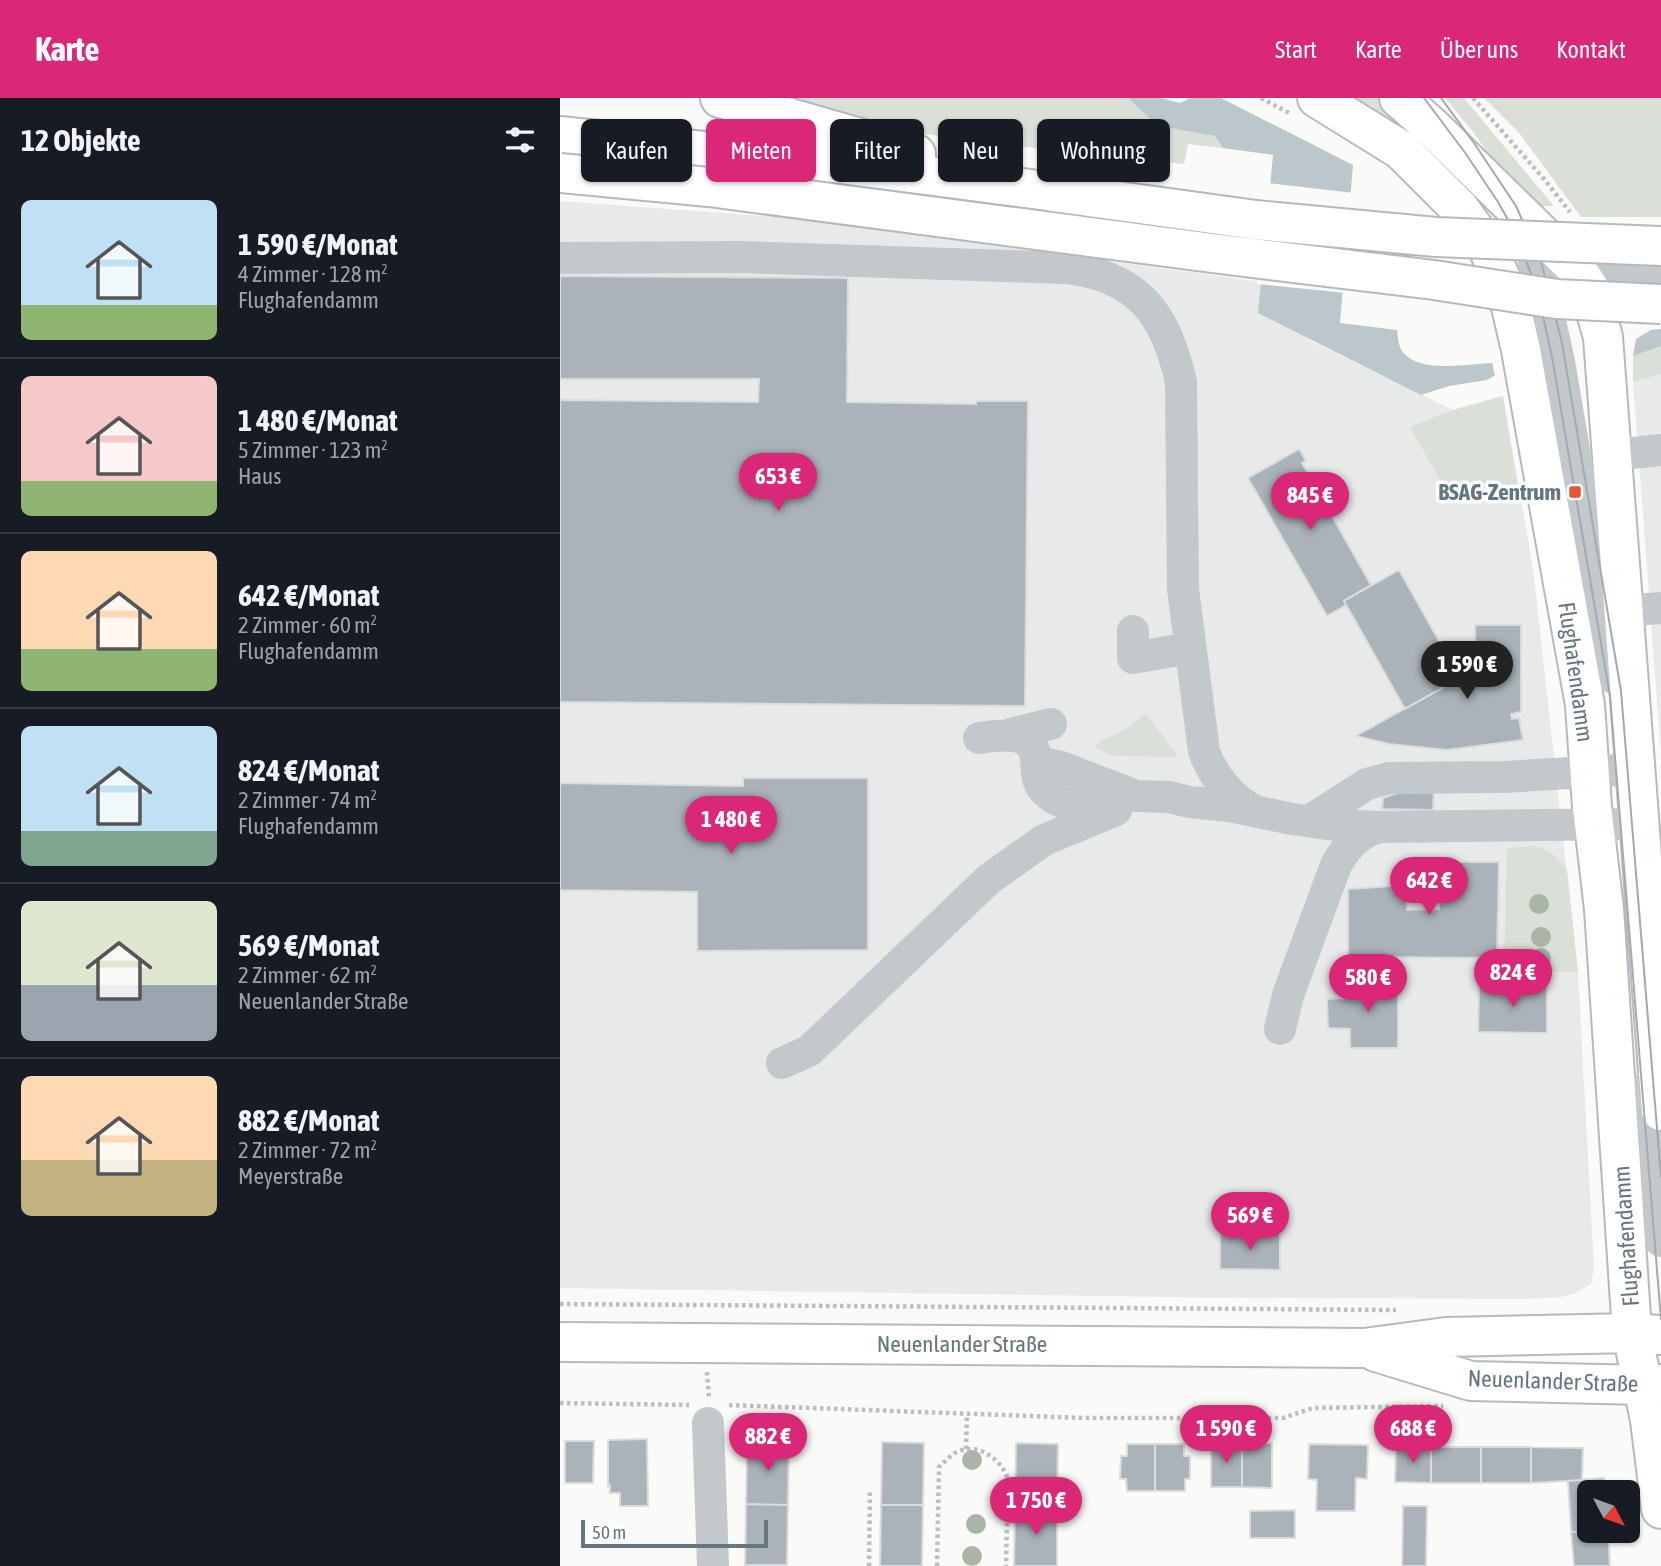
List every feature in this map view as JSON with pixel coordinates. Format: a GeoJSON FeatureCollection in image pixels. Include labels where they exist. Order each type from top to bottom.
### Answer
{"type":"FeatureCollection","features":[{"type":"Feature","properties":{"kind":"main road"},"geometry":{"type":"LineString","coordinates":[[720,98],[1053,192]]}},
{"type":"Feature","properties":{"kind":"main road","name":"Flughafendamm"},"geometry":{"type":"LineString","coordinates":[[1399,98],[1449,143],[1575,267],[1589,288],[1603,337],[1612,455],[1643,609],[1616,770],[1621,824],[1661,1111]]}},
{"type":"Feature","properties":{"kind":"main road","name":"Flughafendamm"},"geometry":{"type":"LineString","coordinates":[[1305,106],[1401,150],[1459,208],[1488,248],[1509,298],[1521,350],[1585,705],[1616,770]]}},
{"type":"Feature","properties":{"kind":"main road"},"geometry":{"type":"LineString","coordinates":[[560,135],[864,167],[1255,220],[1422,236],[1661,246]]}},
{"type":"Feature","properties":{"kind":"main road"},"geometry":{"type":"LineString","coordinates":[[560,173],[709,187],[1184,250],[1434,279],[1557,299],[1661,304]]}},
{"type":"Feature","properties":{"kind":"main road","name":"Flughafendamm"},"geometry":{"type":"LineString","coordinates":[[1621,824],[1604,909],[1652,1384],[1661,1509]]}},
{"type":"Feature","properties":{"kind":"main road","name":"Neuenlander Straße"},"geometry":{"type":"LineString","coordinates":[[560,1342],[1364,1348],[1446,1338],[1646,1334]]}},
{"type":"Feature","properties":{"kind":"main road","name":"Neuenlander Straße"},"geometry":{"type":"LineString","coordinates":[[1364,1348],[1471,1381],[1652,1384]]}},
{"type":"Feature","properties":{"kind":"street"},"geometry":{"type":"LineString","coordinates":[[560,258],[741,257],[1066,268],[1092,271],[1123,283],[1147,306],[1167,337],[1176,360],[1183,406],[1183,589],[1208,761],[1232,794],[1255,811]]}},
{"type":"Feature","properties":{"kind":"street"},"geometry":{"type":"LineString","coordinates":[[1494,262],[1661,270]]}},
{"type":"Feature","properties":{"kind":"street"},"geometry":{"type":"LineString","coordinates":[[1310,821],[1367,784],[1389,778],[1504,777],[1616,770],[1620,723],[1609,650],[1559,362],[1544,293],[1534,265]]}},
{"type":"Feature","properties":{"kind":"street"},"geometry":{"type":"LineString","coordinates":[[1612,455],[1661,450]]}},
{"type":"Feature","properties":{"kind":"street"},"geometry":{"type":"LineString","coordinates":[[1131,655],[1190,648]]}},
{"type":"Feature","properties":{"kind":"street"},"geometry":{"type":"LineString","coordinates":[[979,738],[1011,734],[1051,724]]}},
{"type":"Feature","properties":{"kind":"street"},"geometry":{"type":"LineString","coordinates":[[1011,734],[1026,740],[1033,749],[1041,786],[1070,805],[1116,810],[1165,809],[1189,802]]}},
{"type":"Feature","properties":{"kind":"street"},"geometry":{"type":"LineString","coordinates":[[1042,763],[1061,767],[1136,796],[1169,797],[1310,821],[1380,827],[1621,824],[1661,1241]]}},
{"type":"Feature","properties":{"kind":"street"},"geometry":{"type":"LineString","coordinates":[[782,1063],[809,1051],[989,879],[1044,840],[1116,810]]}},
{"type":"Feature","properties":{"kind":"street"},"geometry":{"type":"LineString","coordinates":[[1310,821],[1336,865]]}},
{"type":"Feature","properties":{"kind":"street"},"geometry":{"type":"LineString","coordinates":[[1280,1029],[1288,995],[1336,865],[1346,848],[1371,829],[1380,827]]}},
{"type":"Feature","properties":{"kind":"street"},"geometry":{"type":"LineString","coordinates":[[709,1414],[713,1566]]}},
{"type":"Feature","properties":{"kind":"path"},"geometry":{"type":"LineString","coordinates":[[1261,98],[1305,106]]}},
{"type":"Feature","properties":{"kind":"path"},"geometry":{"type":"LineString","coordinates":[[1474,98],[1495,123]]}},
{"type":"Feature","properties":{"kind":"path"},"geometry":{"type":"LineString","coordinates":[[560,1304],[1407,1310]]}},
{"type":"Feature","properties":{"kind":"path"},"geometry":{"type":"LineString","coordinates":[[705,1343],[709,1414]]}},
{"type":"Feature","properties":{"kind":"path"},"geometry":{"type":"LineString","coordinates":[[560,1403],[709,1414],[967,1414],[1085,1418],[1283,1418],[1313,1408],[1456,1406]]}},
{"type":"Feature","properties":{"kind":"path"},"geometry":{"type":"LineString","coordinates":[[966,1449],[967,1414]]}},
{"type":"Feature","properties":{"kind":"path"},"geometry":{"type":"LineString","coordinates":[[937,1566],[939,1468],[954,1453],[966,1449],[979,1450],[994,1458],[1004,1468],[1008,1479],[1006,1566]]}},
{"type":"Feature","properties":{"kind":"path"},"geometry":{"type":"LineString","coordinates":[[870,1490],[870,1566]]}},
{"type":"Feature","properties":{"kind":"shaded area"},"geometry":{"type":"Polygon","coordinates":[[[773,98],[1128,98],[1150,119],[1037,119],[1037,148],[1023,147],[1023,119],[938,119],[938,136],[924,134],[924,119],[843,119],[773,98]]]}},
{"type":"Feature","properties":{"kind":"shaded area"},"geometry":{"type":"Polygon","coordinates":[[[1128,98],[1161,98],[1180,103],[1190,98],[1221,98],[1353,165],[1340,323],[1397,330],[1402,351],[1419,363],[1443,366],[1492,363],[1495,375],[1487,380],[1449,386],[1421,395],[1258,313],[1273,155],[1223,148],[1215,136],[1170,128],[1170,119],[1150,119],[1128,98]]]}},
{"type":"Feature","properties":{"kind":"shaded area"},"geometry":{"type":"Polygon","coordinates":[[[1342,98],[1379,98],[1483,195],[1477,199],[1445,165],[1418,142],[1342,98]]]}},
{"type":"Feature","properties":{"kind":"shaded area"},"geometry":{"type":"Polygon","coordinates":[[[1445,98],[1464,98],[1554,206],[1533,206],[1506,180],[1474,133],[1445,98]]]}},
{"type":"Feature","properties":{"kind":"shaded area"},"geometry":{"type":"Polygon","coordinates":[[[1484,98],[1661,98],[1661,217],[1581,217],[1520,134],[1484,98]]]}},
{"type":"Feature","properties":{"kind":"shaded area"},"geometry":{"type":"Polygon","coordinates":[[[1170,124],[1215,136],[1223,148],[1188,144],[1184,164],[1170,163],[1170,124]]]}},
{"type":"Feature","properties":{"kind":"shaded area"},"geometry":{"type":"Polygon","coordinates":[[[560,201],[791,218],[1285,285],[1311,341],[1453,410],[1503,396],[1533,568],[1578,972],[1594,1268],[1591,1284],[1562,1297],[1526,1299],[1234,1298],[560,1288],[560,201]]]}},
{"type":"Feature","properties":{"kind":"shaded area"},"geometry":{"type":"Polygon","coordinates":[[[1661,329],[1661,346],[1633,356],[1636,339],[1651,330],[1661,329]]]}},
{"type":"Feature","properties":{"kind":"shaded area"},"geometry":{"type":"Polygon","coordinates":[[[1661,346],[1661,374],[1633,382],[1633,356],[1661,346]]]}},
{"type":"Feature","properties":{"kind":"shaded area"},"geometry":{"type":"Polygon","coordinates":[[[1661,372],[1661,754],[1633,382],[1661,372]]]}},
{"type":"Feature","properties":{"kind":"shaded area"},"geometry":{"type":"Polygon","coordinates":[[[1503,396],[1518,489],[1492,505],[1480,487],[1454,505],[1410,427],[1453,410],[1503,396]]]}},
{"type":"Feature","properties":{"kind":"shaded area"},"geometry":{"type":"Polygon","coordinates":[[[1146,714],[1176,753],[1175,757],[1112,756],[1095,748],[1098,742],[1125,730],[1146,714]]]}},
{"type":"Feature","properties":{"kind":"shaded area"},"geometry":{"type":"Polygon","coordinates":[[[1535,846],[1554,855],[1567,870],[1578,972],[1504,972],[1507,848],[1535,846]]]}},
{"type":"Feature","properties":{"kind":"pier"},"geometry":{"type":"Polygon","coordinates":[[[1267,183],[1354,193],[1346,293],[1257,284],[1267,183]]]}},
{"type":"Feature","properties":{"kind":"building"},"geometry":{"type":"Polygon","coordinates":[[[560,276],[848,278],[847,402],[976,404],[976,401],[1028,401],[1025,706],[560,702],[560,400],[758,402],[759,379],[560,379],[560,276]]]}},
{"type":"Feature","properties":{"kind":"building"},"geometry":{"type":"Polygon","coordinates":[[[1299,449],[1306,461],[1302,463],[1371,585],[1344,601],[1346,605],[1327,616],[1248,478],[1299,449]]]}},
{"type":"Feature","properties":{"kind":"building"},"geometry":{"type":"Polygon","coordinates":[[[1399,570],[1460,678],[1405,709],[1344,601],[1399,570]]]}},
{"type":"Feature","properties":{"kind":"building"},"geometry":{"type":"Polygon","coordinates":[[[1475,625],[1521,625],[1521,712],[1511,714],[1512,719],[1519,718],[1523,740],[1447,750],[1389,744],[1356,736],[1460,678],[1476,666],[1475,625]]]}},
{"type":"Feature","properties":{"kind":"building"},"geometry":{"type":"Polygon","coordinates":[[[743,778],[868,778],[868,950],[697,951],[697,892],[560,890],[560,783],[743,786],[743,778]]]}},
{"type":"Feature","properties":{"kind":"building"},"geometry":{"type":"Polygon","coordinates":[[[1434,792],[1433,810],[1382,809],[1383,798],[1397,793],[1434,792]]]}},
{"type":"Feature","properties":{"kind":"building"},"geometry":{"type":"Polygon","coordinates":[[[1439,862],[1499,862],[1497,958],[1348,957],[1348,889],[1407,885],[1407,910],[1439,909],[1439,862]]]}},
{"type":"Feature","properties":{"kind":"building"},"geometry":{"type":"Polygon","coordinates":[[[1348,981],[1398,981],[1398,1048],[1350,1048],[1350,1029],[1328,1028],[1327,999],[1347,998],[1348,981]]]}},
{"type":"Feature","properties":{"kind":"building"},"geometry":{"type":"Polygon","coordinates":[[[1479,984],[1547,985],[1547,1033],[1478,1032],[1479,984]]]}},
{"type":"Feature","properties":{"kind":"building"},"geometry":{"type":"Polygon","coordinates":[[[1220,1233],[1280,1234],[1280,1270],[1220,1269],[1220,1233]]]}},
{"type":"Feature","properties":{"kind":"building"},"geometry":{"type":"Polygon","coordinates":[[[647,1439],[648,1506],[620,1506],[620,1493],[610,1493],[610,1485],[608,1486],[608,1440],[647,1439]]]}},
{"type":"Feature","properties":{"kind":"building"},"geometry":{"type":"Polygon","coordinates":[[[565,1441],[594,1441],[593,1483],[565,1483],[565,1441]]]}},
{"type":"Feature","properties":{"kind":"building"},"geometry":{"type":"Polygon","coordinates":[[[747,1441],[789,1441],[788,1505],[746,1504],[747,1441]]]}},
{"type":"Feature","properties":{"kind":"building"},"geometry":{"type":"Polygon","coordinates":[[[882,1442],[924,1443],[923,1505],[881,1505],[882,1442]]]}},
{"type":"Feature","properties":{"kind":"building"},"geometry":{"type":"Polygon","coordinates":[[[1016,1443],[1058,1444],[1057,1507],[1015,1507],[1016,1443]]]}},
{"type":"Feature","properties":{"kind":"building"},"geometry":{"type":"Polygon","coordinates":[[[1211,1443],[1242,1444],[1242,1487],[1211,1487],[1211,1443]]]}},
{"type":"Feature","properties":{"kind":"building"},"geometry":{"type":"Polygon","coordinates":[[[1272,1443],[1272,1488],[1242,1487],[1242,1444],[1272,1443]]]}},
{"type":"Feature","properties":{"kind":"building"},"geometry":{"type":"Polygon","coordinates":[[[1127,1444],[1155,1444],[1155,1491],[1127,1491],[1126,1479],[1120,1479],[1121,1456],[1127,1456],[1127,1444]]]}},
{"type":"Feature","properties":{"kind":"building"},"geometry":{"type":"Polygon","coordinates":[[[1155,1444],[1184,1444],[1184,1456],[1190,1456],[1190,1479],[1185,1479],[1185,1491],[1155,1491],[1155,1444]]]}},
{"type":"Feature","properties":{"kind":"building"},"geometry":{"type":"Polygon","coordinates":[[[1309,1444],[1368,1445],[1367,1479],[1356,1478],[1355,1511],[1316,1511],[1317,1480],[1308,1479],[1309,1444]]]}},
{"type":"Feature","properties":{"kind":"building"},"geometry":{"type":"Polygon","coordinates":[[[1396,1447],[1431,1447],[1431,1483],[1395,1482],[1396,1447]]]}},
{"type":"Feature","properties":{"kind":"building"},"geometry":{"type":"Polygon","coordinates":[[[1431,1447],[1481,1447],[1481,1483],[1431,1483],[1431,1447]]]}},
{"type":"Feature","properties":{"kind":"building"},"geometry":{"type":"Polygon","coordinates":[[[1481,1447],[1531,1447],[1531,1483],[1481,1483],[1481,1447]]]}},
{"type":"Feature","properties":{"kind":"building"},"geometry":{"type":"Polygon","coordinates":[[[1531,1447],[1583,1448],[1582,1480],[1531,1483],[1531,1447]]]}},
{"type":"Feature","properties":{"kind":"building"},"geometry":{"type":"Polygon","coordinates":[[[1577,1480],[1577,1532],[1571,1532],[1568,1481],[1577,1480]]]}},
{"type":"Feature","properties":{"kind":"building"},"geometry":{"type":"Polygon","coordinates":[[[746,1504],[788,1505],[787,1565],[745,1565],[746,1504]]]}},
{"type":"Feature","properties":{"kind":"building"},"geometry":{"type":"Polygon","coordinates":[[[881,1505],[923,1505],[922,1566],[880,1566],[881,1505]]]}},
{"type":"Feature","properties":{"kind":"building"},"geometry":{"type":"Polygon","coordinates":[[[1403,1506],[1427,1506],[1426,1566],[1402,1566],[1403,1506]]]}},
{"type":"Feature","properties":{"kind":"building"},"geometry":{"type":"Polygon","coordinates":[[[1015,1507],[1057,1507],[1057,1566],[1014,1566],[1015,1507]]]}},
{"type":"Feature","properties":{"kind":"building"},"geometry":{"type":"Polygon","coordinates":[[[1295,1510],[1295,1538],[1250,1538],[1250,1511],[1295,1510]]]}},
{"type":"Feature","properties":{"kind":"building"},"geometry":{"type":"Polygon","coordinates":[[[1571,1532],[1577,1532],[1577,1544],[1609,1544],[1610,1566],[1574,1566],[1571,1532]]]}},
{"type":"Feature","properties":{"kind":"tram line"},"geometry":{"type":"LineString","coordinates":[[1424,98],[1466,154],[1517,236],[1538,293],[1552,357],[1610,696],[1661,1319]]}},
{"type":"Feature","properties":{"kind":"tram line"},"geometry":{"type":"LineString","coordinates":[[1441,98],[1516,206],[1542,265],[1562,343],[1621,691],[1661,1177]]}},
{"type":"Feature","properties":{"kind":"tram line"},"geometry":{"type":"LineString","coordinates":[[1329,261],[1488,248],[1661,249]]}},
{"type":"Feature","properties":{"kind":"place","name":"BSAG-Zentrum"},"geometry":{"type":"Point","coordinates":[1575,492]}}]}
